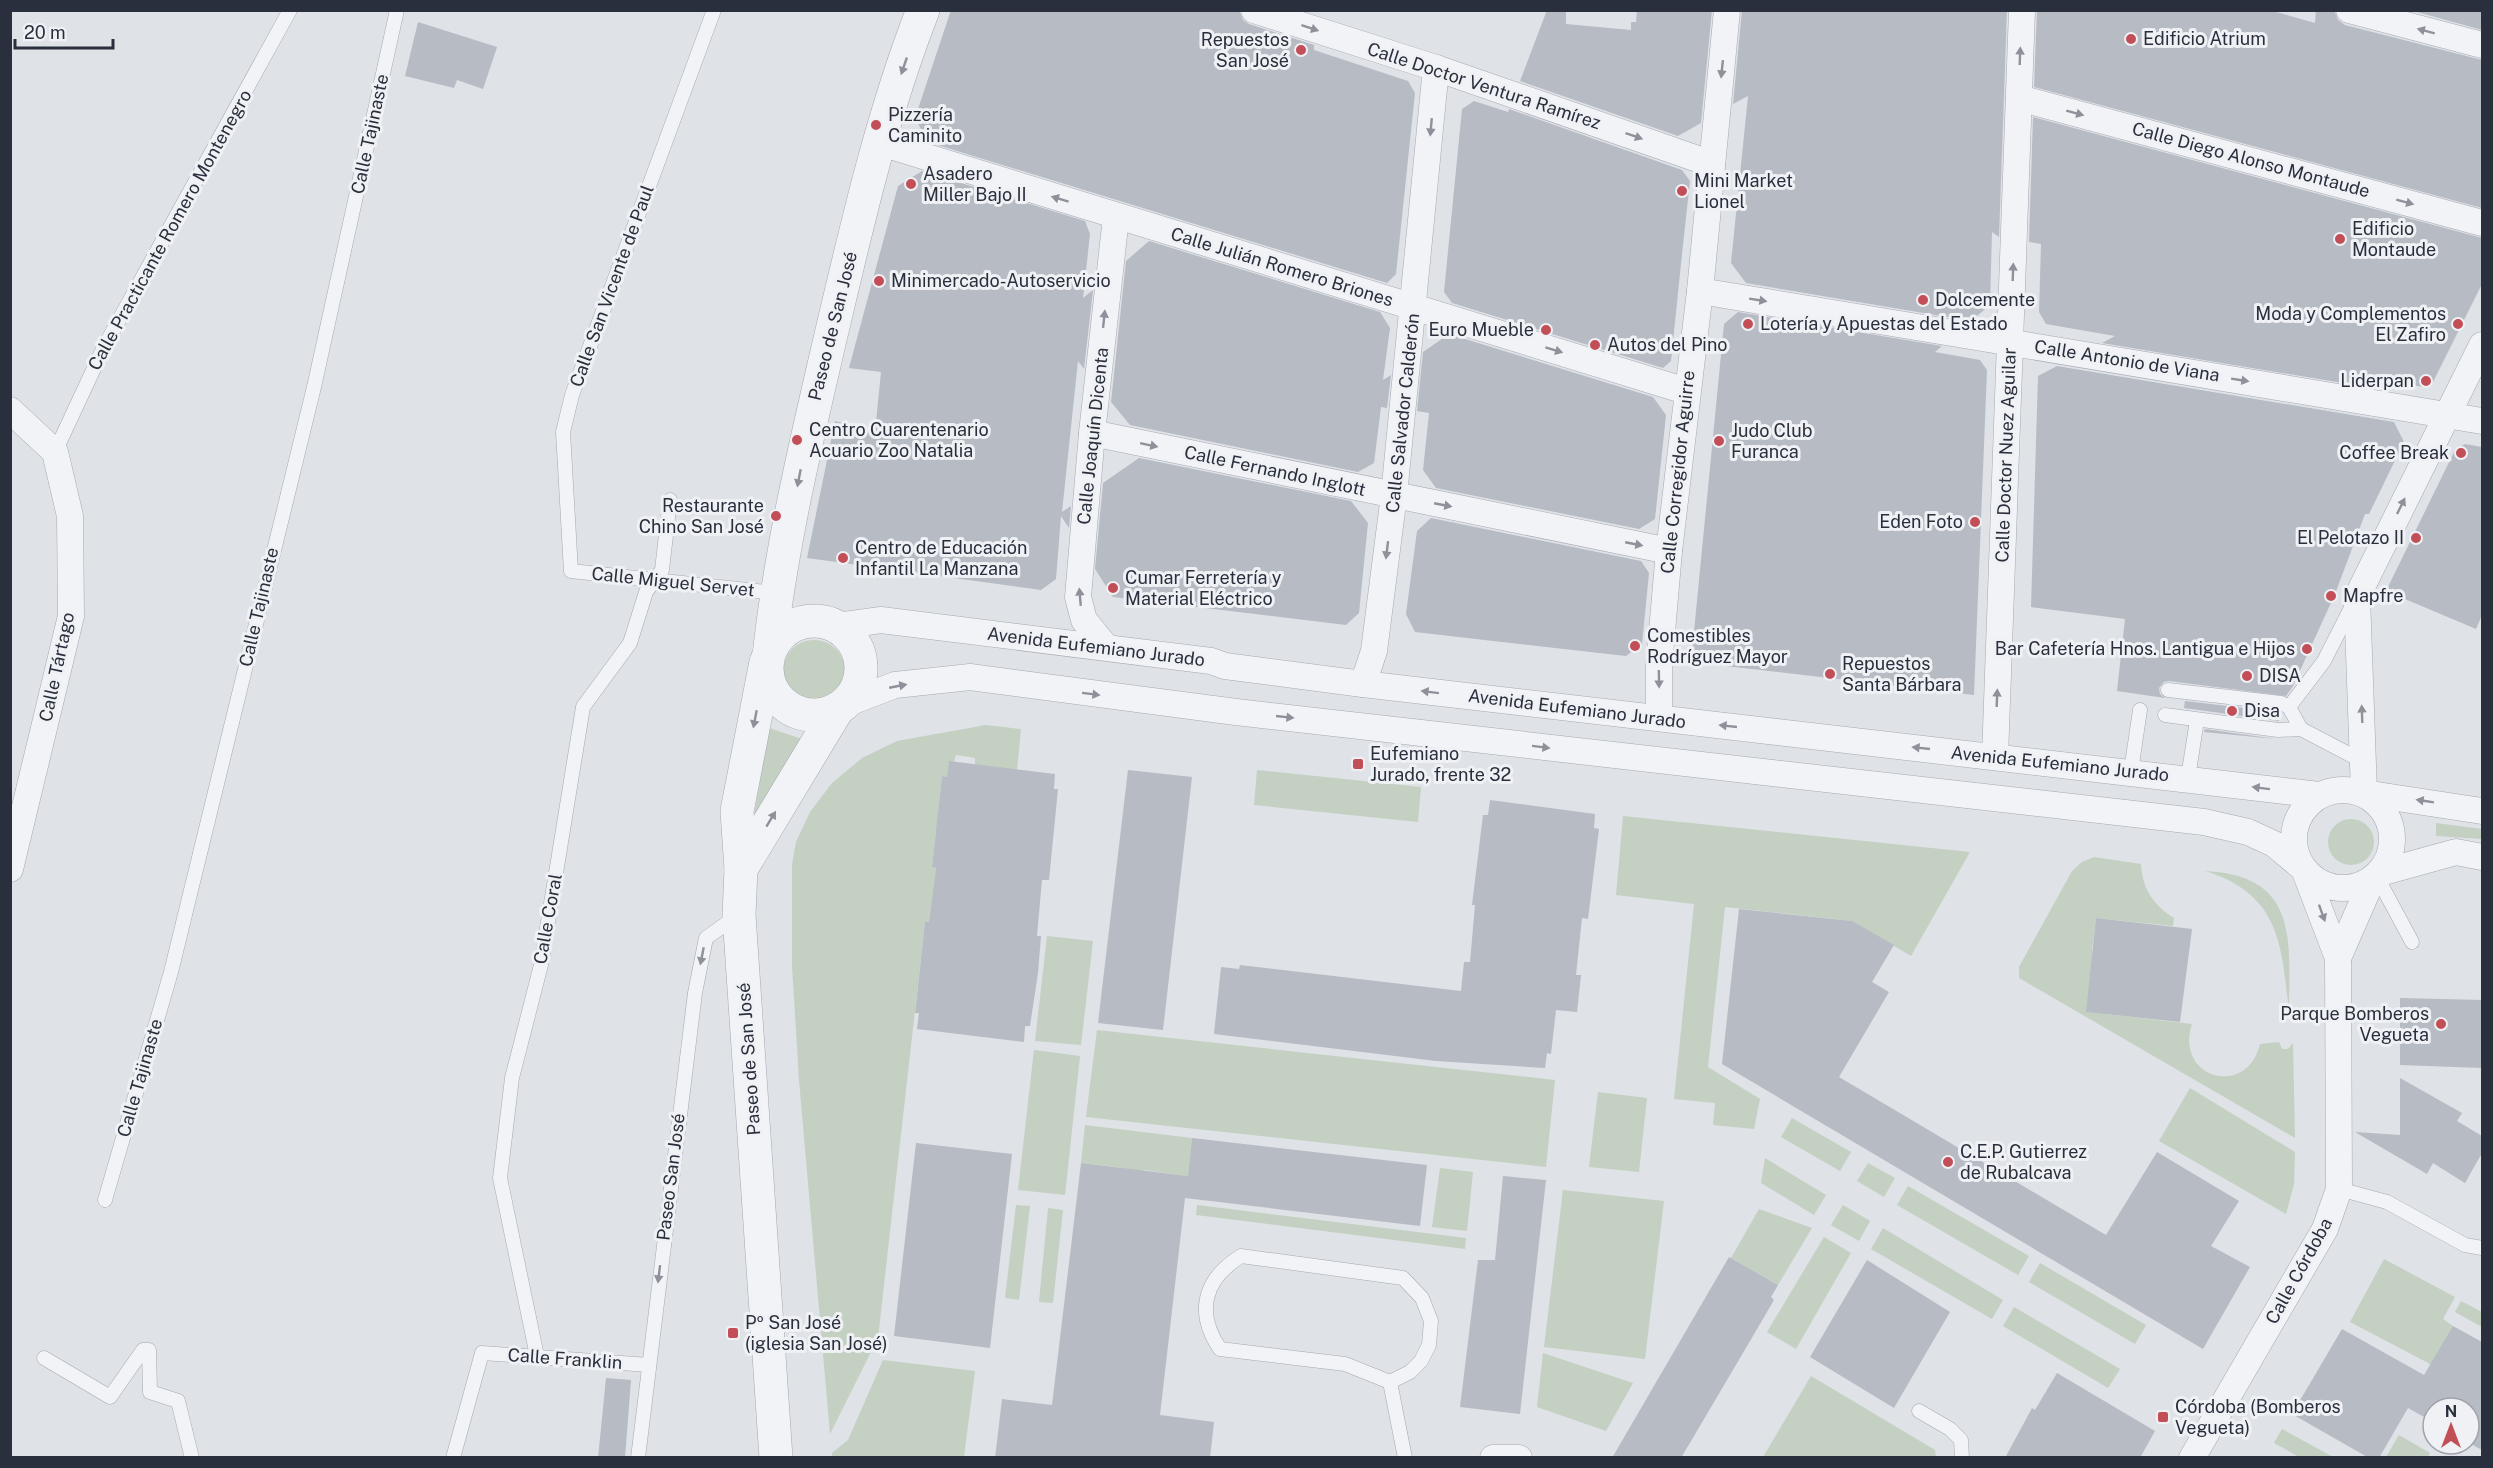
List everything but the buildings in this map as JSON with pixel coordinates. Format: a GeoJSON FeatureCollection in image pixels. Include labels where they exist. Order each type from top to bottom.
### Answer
{"type":"FeatureCollection","features":[{"type":"Feature","properties":{"kind":"street","name":"Paseo de San José"},"geometry":{"type":"LineString","coordinates":[[776,1458],[739,915],[741,869],[737,811],[768,655],[776,593],[816,394],[878,142],[923,10]]}},
{"type":"Feature","properties":{"kind":"street","name":"Calle Doctor Ventura Ramírez"},"geometry":{"type":"LineString","coordinates":[[1254,10],[1436,68],[1712,164]]}},
{"type":"Feature","properties":{"kind":"street","name":"Calle Corregidor Aguirre"},"geometry":{"type":"LineString","coordinates":[[1659,718],[1659,666],[1670,551],[1686,391],[1700,291],[1727,10]]}},
{"type":"Feature","properties":{"kind":"street","name":"Calle Doctor Nuez Aguilar"},"geometry":{"type":"LineString","coordinates":[[1995,756],[2022,10]]}},
{"type":"Feature","properties":{"kind":"street"},"geometry":{"type":"LineString","coordinates":[[2349,10],[2482,45]]}},
{"type":"Feature","properties":{"kind":"street","name":"Calle Salvador Calderón"},"geometry":{"type":"LineString","coordinates":[[1363,684],[1374,651],[1394,495],[1436,68]]}},
{"type":"Feature","properties":{"kind":"street","name":"Calle Diego Alonso Montaude"},"geometry":{"type":"LineString","coordinates":[[2019,98],[2482,223]]}},
{"type":"Feature","properties":{"kind":"street","name":"Calle Julián Romero Briones"},"geometry":{"type":"LineString","coordinates":[[878,142],[1686,391]]}},
{"type":"Feature","properties":{"kind":"street","name":"Calle Joaquín Dicenta"},"geometry":{"type":"LineString","coordinates":[[1106,647],[1084,620],[1078,597],[1092,433],[1116,217]]}},
{"type":"Feature","properties":{"kind":"street","name":"Calle Antonio de Viana"},"geometry":{"type":"LineString","coordinates":[[1700,291],[2482,421]]}},
{"type":"Feature","properties":{"kind":"street"},"geometry":{"type":"LineString","coordinates":[[2364,794],[2357,597],[2482,345]]}},
{"type":"Feature","properties":{"kind":"street"},"geometry":{"type":"LineString","coordinates":[[10,410],[55,452]]}},
{"type":"Feature","properties":{"kind":"street","name":"Calle Fernando Inglott"},"geometry":{"type":"LineString","coordinates":[[1092,433],[1670,551]]}},
{"type":"Feature","properties":{"kind":"street","name":"Calle Tártago"},"geometry":{"type":"LineString","coordinates":[[10,869],[71,616],[70,516],[55,452]]}},
{"type":"Feature","properties":{"kind":"street","name":"Avenida Eufemiano Jurado"},"geometry":{"type":"LineString","coordinates":[[837,626],[881,620],[1106,647],[1363,684],[2131,771],[2319,795]]}},
{"type":"Feature","properties":{"kind":"street"},"geometry":{"type":"LineString","coordinates":[[741,869],[840,708],[854,694],[860,680],[861,664],[858,649],[849,636],[837,626],[822,621],[807,621],[792,626],[779,635],[768,655],[766,677],[771,691],[781,703],[794,711],[808,715],[823,715],[840,708],[895,685],[970,677],[1236,712],[2204,822],[2248,832],[2274,844],[2315,880],[2329,886],[2360,886],[2376,875],[2388,860],[2393,844],[2392,829],[2387,815],[2377,802],[2364,794]]}},
{"type":"Feature","properties":{"kind":"street"},"geometry":{"type":"LineString","coordinates":[[2304,869],[2295,854],[2295,829],[2306,805],[2319,795],[2342,789],[2482,811]]}},
{"type":"Feature","properties":{"kind":"street"},"geometry":{"type":"LineString","coordinates":[[2376,875],[2456,852],[2482,857]]}},
{"type":"Feature","properties":{"kind":"street","name":"Calle Córdoba"},"geometry":{"type":"LineString","coordinates":[[2192,1458],[2325,1229],[2339,1189],[2338,958],[2304,869]]}},
{"type":"Feature","properties":{"kind":"street","name":"Calle Córdoba"},"geometry":{"type":"LineString","coordinates":[[2338,958],[2376,875]]}},
{"type":"Feature","properties":{"kind":"street"},"geometry":{"type":"LineString","coordinates":[[1493,1458],[1519,1458]]}},
{"type":"Feature","properties":{"kind":"lane","name":"Calle Practicante Romero Montenegro"},"geometry":{"type":"LineString","coordinates":[[55,452],[103,349],[290,10]]}},
{"type":"Feature","properties":{"kind":"lane","name":"Calle Tajinaste"},"geometry":{"type":"LineString","coordinates":[[105,1200],[182,930],[314,387],[397,10]]}},
{"type":"Feature","properties":{"kind":"lane","name":"Calle San Vicente de Paul"},"geometry":{"type":"LineString","coordinates":[[570,571],[563,432],[572,395],[714,10]]}},
{"type":"Feature","properties":{"kind":"lane","name":"Calle Coral"},"geometry":{"type":"LineString","coordinates":[[537,1356],[500,1178],[512,1078],[541,965],[583,706],[630,643],[646,592],[662,570],[670,500]]}},
{"type":"Feature","properties":{"kind":"lane","name":"Calle Miguel Servet"},"geometry":{"type":"LineString","coordinates":[[570,571],[776,593]]}},
{"type":"Feature","properties":{"kind":"lane"},"geometry":{"type":"LineString","coordinates":[[2289,707],[2324,662],[2357,597]]}},
{"type":"Feature","properties":{"kind":"lane"},"geometry":{"type":"LineString","coordinates":[[2168,690],[2281,703],[2289,707],[2301,729]]}},
{"type":"Feature","properties":{"kind":"lane"},"geometry":{"type":"LineString","coordinates":[[2131,771],[2140,710]]}},
{"type":"Feature","properties":{"kind":"lane"},"geometry":{"type":"LineString","coordinates":[[2165,715],[2278,730],[2301,729],[2364,762]]}},
{"type":"Feature","properties":{"kind":"lane"},"geometry":{"type":"LineString","coordinates":[[2188,778],[2197,720]]}},
{"type":"Feature","properties":{"kind":"lane"},"geometry":{"type":"LineString","coordinates":[[2376,875],[2412,942]]}},
{"type":"Feature","properties":{"kind":"lane","name":"Paseo San José"},"geometry":{"type":"LineString","coordinates":[[638,1458],[694,1005],[706,938],[739,915]]}},
{"type":"Feature","properties":{"kind":"lane"},"geometry":{"type":"LineString","coordinates":[[2339,1189],[2386,1202],[2464,1245],[2482,1248]]}},
{"type":"Feature","properties":{"kind":"lane"},"geometry":{"type":"LineString","coordinates":[[1241,1256],[1403,1278],[1422,1298],[1431,1321],[1429,1345],[1421,1361],[1410,1372],[1390,1382],[1345,1364],[1220,1349],[1212,1337],[1205,1315],[1207,1295],[1212,1281],[1226,1265],[1241,1256]]}},
{"type":"Feature","properties":{"kind":"lane"},"geometry":{"type":"LineString","coordinates":[[44,1358],[110,1397],[143,1350],[149,1350],[150,1392],[178,1401],[192,1458]]}},
{"type":"Feature","properties":{"kind":"lane","name":"Calle Franklin"},"geometry":{"type":"LineString","coordinates":[[453,1458],[482,1353],[649,1365]]}},
{"type":"Feature","properties":{"kind":"lane"},"geometry":{"type":"LineString","coordinates":[[1390,1382],[1405,1458]]}},
{"type":"Feature","properties":{"kind":"lane"},"geometry":{"type":"LineString","coordinates":[[1919,1411],[1950,1429],[1961,1440],[1962,1458]]}},
{"type":"Feature","properties":{"kind":"green space"},"geometry":{"type":"Polygon","coordinates":[[[808,640],[820,640],[836,649],[843,659],[845,671],[843,683],[836,693],[820,702],[808,702],[797,697],[788,688],[783,677],[783,665],[788,654],[797,645],[808,640]]]}},
{"type":"Feature","properties":{"kind":"green space"},"geometry":{"type":"Polygon","coordinates":[[[986,725],[1021,729],[1017,770],[975,765],[975,758],[956,755],[954,762],[949,762],[947,777],[942,776],[938,813],[945,830],[936,830],[932,867],[936,868],[929,922],[925,922],[878,1338],[830,1434],[799,1080],[792,966],[792,865],[796,842],[810,812],[832,783],[862,758],[897,741],[986,725]]]}},
{"type":"Feature","properties":{"kind":"green space"},"geometry":{"type":"Polygon","coordinates":[[[769,728],[808,741],[753,822],[769,728]]]}},
{"type":"Feature","properties":{"kind":"green space"},"geometry":{"type":"Polygon","coordinates":[[[1257,770],[1421,787],[1418,822],[1254,805],[1257,770]]]}},
{"type":"Feature","properties":{"kind":"green space"},"geometry":{"type":"Polygon","coordinates":[[[1623,816],[1970,852],[1911,956],[1852,921],[1725,907],[1708,1067],[1760,1099],[1754,1129],[1713,1125],[1715,1103],[1674,1099],[1694,904],[1616,895],[1623,816]]]}},
{"type":"Feature","properties":{"kind":"green space"},"geometry":{"type":"Polygon","coordinates":[[[2351,819],[2367,826],[2374,842],[2367,858],[2351,865],[2335,858],[2328,842],[2335,826],[2351,819]]]}},
{"type":"Feature","properties":{"kind":"green space"},"geometry":{"type":"Polygon","coordinates":[[[2436,823],[2482,829],[2482,839],[2436,836],[2436,823]]]}},
{"type":"Feature","properties":{"kind":"green space"},"geometry":{"type":"Polygon","coordinates":[[[2094,857],[2141,864],[2146,888],[2150,895],[2174,918],[2173,926],[2096,918],[2092,951],[2114,954],[2087,1012],[2192,1024],[2189,1043],[2193,1058],[2202,1069],[2214,1075],[2228,1076],[2241,1072],[2253,1061],[2260,1044],[2279,1042],[2282,1049],[2288,1049],[2293,1043],[2295,1138],[2019,978],[2019,967],[2072,871],[2082,862],[2094,857]]]}},
{"type":"Feature","properties":{"kind":"green space"},"geometry":{"type":"Polygon","coordinates":[[[2205,871],[2236,876],[2258,885],[2273,899],[2283,916],[2287,937],[2289,1013],[2279,944],[2263,908],[2249,893],[2230,881],[2205,871]]]}},
{"type":"Feature","properties":{"kind":"green space"},"geometry":{"type":"Polygon","coordinates":[[[1047,936],[1093,941],[1081,1045],[1035,1041],[1047,936]]]}},
{"type":"Feature","properties":{"kind":"green space"},"geometry":{"type":"Polygon","coordinates":[[[1097,1030],[1555,1080],[1546,1167],[1086,1117],[1097,1030]]]}},
{"type":"Feature","properties":{"kind":"green space"},"geometry":{"type":"Polygon","coordinates":[[[1034,1050],[1080,1056],[1065,1195],[1018,1190],[1034,1050]]]}},
{"type":"Feature","properties":{"kind":"green space"},"geometry":{"type":"Polygon","coordinates":[[[2190,1088],[2295,1152],[2294,1184],[2286,1214],[2159,1141],[2190,1088]]]}},
{"type":"Feature","properties":{"kind":"green space"},"geometry":{"type":"Polygon","coordinates":[[[1598,1092],[1647,1098],[1639,1172],[1589,1167],[1598,1092]]]}},
{"type":"Feature","properties":{"kind":"green space"},"geometry":{"type":"Polygon","coordinates":[[[1792,1118],[1851,1152],[1840,1171],[1781,1137],[1792,1118]]]}},
{"type":"Feature","properties":{"kind":"green space"},"geometry":{"type":"Polygon","coordinates":[[[1085,1125],[1192,1138],[1188,1176],[1144,1170],[1123,1181],[1124,1168],[1081,1163],[1085,1125]]]}},
{"type":"Feature","properties":{"kind":"green space"},"geometry":{"type":"Polygon","coordinates":[[[1765,1158],[1826,1195],[1814,1215],[1761,1183],[1765,1158]]]}},
{"type":"Feature","properties":{"kind":"green space"},"geometry":{"type":"Polygon","coordinates":[[[1868,1163],[1895,1178],[1884,1197],[1857,1181],[1868,1163]]]}},
{"type":"Feature","properties":{"kind":"green space"},"geometry":{"type":"Polygon","coordinates":[[[1440,1168],[1473,1172],[1467,1231],[1432,1227],[1440,1168]]]}},
{"type":"Feature","properties":{"kind":"green space"},"geometry":{"type":"Polygon","coordinates":[[[1908,1186],[2029,1256],[2018,1275],[1897,1205],[1908,1186]]]}},
{"type":"Feature","properties":{"kind":"green space"},"geometry":{"type":"Polygon","coordinates":[[[1563,1190],[1664,1201],[1645,1359],[1544,1347],[1563,1190]]]}},
{"type":"Feature","properties":{"kind":"green space"},"geometry":{"type":"Polygon","coordinates":[[[1016,1205],[1030,1206],[1019,1300],[1005,1298],[1016,1205]]]}},
{"type":"Feature","properties":{"kind":"green space"},"geometry":{"type":"Polygon","coordinates":[[[1197,1205],[1466,1238],[1465,1249],[1196,1215],[1197,1205]]]}},
{"type":"Feature","properties":{"kind":"green space"},"geometry":{"type":"Polygon","coordinates":[[[1843,1205],[1870,1221],[1859,1241],[1831,1225],[1843,1205]]]}},
{"type":"Feature","properties":{"kind":"green space"},"geometry":{"type":"Polygon","coordinates":[[[1048,1208],[1063,1210],[1053,1303],[1039,1302],[1048,1208]]]}},
{"type":"Feature","properties":{"kind":"green space"},"geometry":{"type":"Polygon","coordinates":[[[1759,1209],[1812,1228],[1778,1285],[1731,1258],[1759,1209]]]}},
{"type":"Feature","properties":{"kind":"green space"},"geometry":{"type":"Polygon","coordinates":[[[1883,1228],[2003,1300],[1992,1319],[1871,1249],[1883,1228]]]}},
{"type":"Feature","properties":{"kind":"green space"},"geometry":{"type":"Polygon","coordinates":[[[1824,1237],[1851,1253],[1796,1349],[1767,1332],[1824,1237]]]}},
{"type":"Feature","properties":{"kind":"green space"},"geometry":{"type":"Polygon","coordinates":[[[2384,1259],[2455,1297],[2443,1319],[2453,1326],[2432,1365],[2350,1322],[2384,1259]]]}},
{"type":"Feature","properties":{"kind":"green space"},"geometry":{"type":"Polygon","coordinates":[[[2040,1263],[2146,1325],[2135,1344],[2029,1282],[2040,1263]]]}},
{"type":"Feature","properties":{"kind":"green space"},"geometry":{"type":"Polygon","coordinates":[[[2461,1301],[2482,1312],[2482,1327],[2455,1312],[2461,1301]]]}},
{"type":"Feature","properties":{"kind":"green space"},"geometry":{"type":"Polygon","coordinates":[[[2014,1307],[2120,1369],[2108,1388],[2003,1326],[2014,1307]]]}},
{"type":"Feature","properties":{"kind":"green space"},"geometry":{"type":"Polygon","coordinates":[[[1543,1353],[1633,1383],[1606,1431],[1537,1407],[1543,1353]]]}},
{"type":"Feature","properties":{"kind":"green space"},"geometry":{"type":"Polygon","coordinates":[[[883,1360],[975,1371],[964,1457],[832,1457],[832,1453],[848,1440],[883,1360]]]}},
{"type":"Feature","properties":{"kind":"green space"},"geometry":{"type":"Polygon","coordinates":[[[1811,1376],[1935,1450],[1936,1457],[1763,1457],[1811,1376]]]}},
{"type":"Feature","properties":{"kind":"green space"},"geometry":{"type":"Polygon","coordinates":[[[2282,1429],[2333,1457],[2299,1457],[2274,1443],[2282,1429]]]}},
{"type":"Feature","properties":{"kind":"green space"},"geometry":{"type":"Polygon","coordinates":[[[2399,1435],[2421,1448],[2421,1456],[2428,1456],[2428,1457],[2386,1457],[2399,1435]]]}},
{"type":"Feature","properties":{"kind":"place","name":"Edificio Atrium"},"geometry":{"type":"Point","coordinates":[2131,39]}},
{"type":"Feature","properties":{"kind":"place","name":"Repuestos San José"},"geometry":{"type":"Point","coordinates":[1301,50]}},
{"type":"Feature","properties":{"kind":"place","name":"Pizzería Caminito"},"geometry":{"type":"Point","coordinates":[876,125]}},
{"type":"Feature","properties":{"kind":"place","name":"Asadero Miller Bajo II"},"geometry":{"type":"Point","coordinates":[911,184]}},
{"type":"Feature","properties":{"kind":"place","name":"Mini Market Lionel"},"geometry":{"type":"Point","coordinates":[1682,191]}},
{"type":"Feature","properties":{"kind":"place","name":"Edificio Montaude"},"geometry":{"type":"Point","coordinates":[2340,239]}},
{"type":"Feature","properties":{"kind":"place","name":"Minimercado-Autoservicio"},"geometry":{"type":"Point","coordinates":[879,281]}},
{"type":"Feature","properties":{"kind":"place","name":"Dolcemente"},"geometry":{"type":"Point","coordinates":[1923,300]}},
{"type":"Feature","properties":{"kind":"place","name":"Lotería y Apuestas del Estado"},"geometry":{"type":"Point","coordinates":[1748,324]}},
{"type":"Feature","properties":{"kind":"place","name":"Moda y Complementos El Zafiro"},"geometry":{"type":"Point","coordinates":[2458,324]}},
{"type":"Feature","properties":{"kind":"place","name":"Euro Mueble"},"geometry":{"type":"Point","coordinates":[1546,330]}},
{"type":"Feature","properties":{"kind":"place","name":"Autos del Pino"},"geometry":{"type":"Point","coordinates":[1595,345]}},
{"type":"Feature","properties":{"kind":"place","name":"Liderpan"},"geometry":{"type":"Point","coordinates":[2426,381]}},
{"type":"Feature","properties":{"kind":"place","name":"Centro Cuarentenario Acuario Zoo Natalia"},"geometry":{"type":"Point","coordinates":[797,440]}},
{"type":"Feature","properties":{"kind":"place","name":"Judo Club Furanca"},"geometry":{"type":"Point","coordinates":[1719,441]}},
{"type":"Feature","properties":{"kind":"place","name":"Coffee Break"},"geometry":{"type":"Point","coordinates":[2461,453]}},
{"type":"Feature","properties":{"kind":"place","name":"Restaurante Chino San José"},"geometry":{"type":"Point","coordinates":[776,516]}},
{"type":"Feature","properties":{"kind":"place","name":"Eden Foto"},"geometry":{"type":"Point","coordinates":[1975,522]}},
{"type":"Feature","properties":{"kind":"place","name":"El Pelotazo II"},"geometry":{"type":"Point","coordinates":[2416,538]}},
{"type":"Feature","properties":{"kind":"place","name":"Centro de Educación Infantil La Manzana"},"geometry":{"type":"Point","coordinates":[843,558]}},
{"type":"Feature","properties":{"kind":"place","name":"Cumar Ferretería y Material Eléctrico"},"geometry":{"type":"Point","coordinates":[1113,588]}},
{"type":"Feature","properties":{"kind":"place","name":"Mapfre"},"geometry":{"type":"Point","coordinates":[2331,596]}},
{"type":"Feature","properties":{"kind":"place","name":"Comestibles Rodríguez Mayor"},"geometry":{"type":"Point","coordinates":[1635,646]}},
{"type":"Feature","properties":{"kind":"place","name":"Bar Cafetería Hnos. Lantigua e Hijos"},"geometry":{"type":"Point","coordinates":[2307,649]}},
{"type":"Feature","properties":{"kind":"place","name":"Repuestos Santa Bárbara"},"geometry":{"type":"Point","coordinates":[1830,674]}},
{"type":"Feature","properties":{"kind":"place","name":"DISA"},"geometry":{"type":"Point","coordinates":[2247,676]}},
{"type":"Feature","properties":{"kind":"place","name":"Disa"},"geometry":{"type":"Point","coordinates":[2232,711]}},
{"type":"Feature","properties":{"kind":"place","name":"Eufemiano Jurado, frente 32"},"geometry":{"type":"Point","coordinates":[1358,764]}},
{"type":"Feature","properties":{"kind":"place","name":"Parque Bomberos Vegueta"},"geometry":{"type":"Point","coordinates":[2441,1024]}},
{"type":"Feature","properties":{"kind":"place","name":"C.E.P. Gutierrez de Rubalcava"},"geometry":{"type":"Point","coordinates":[1948,1162]}},
{"type":"Feature","properties":{"kind":"place","name":"Pº San José (iglesia San José)"},"geometry":{"type":"Point","coordinates":[733,1333]}},
{"type":"Feature","properties":{"kind":"place","name":"Córdoba (Bomberos Vegueta)"},"geometry":{"type":"Point","coordinates":[2163,1417]}}]}
